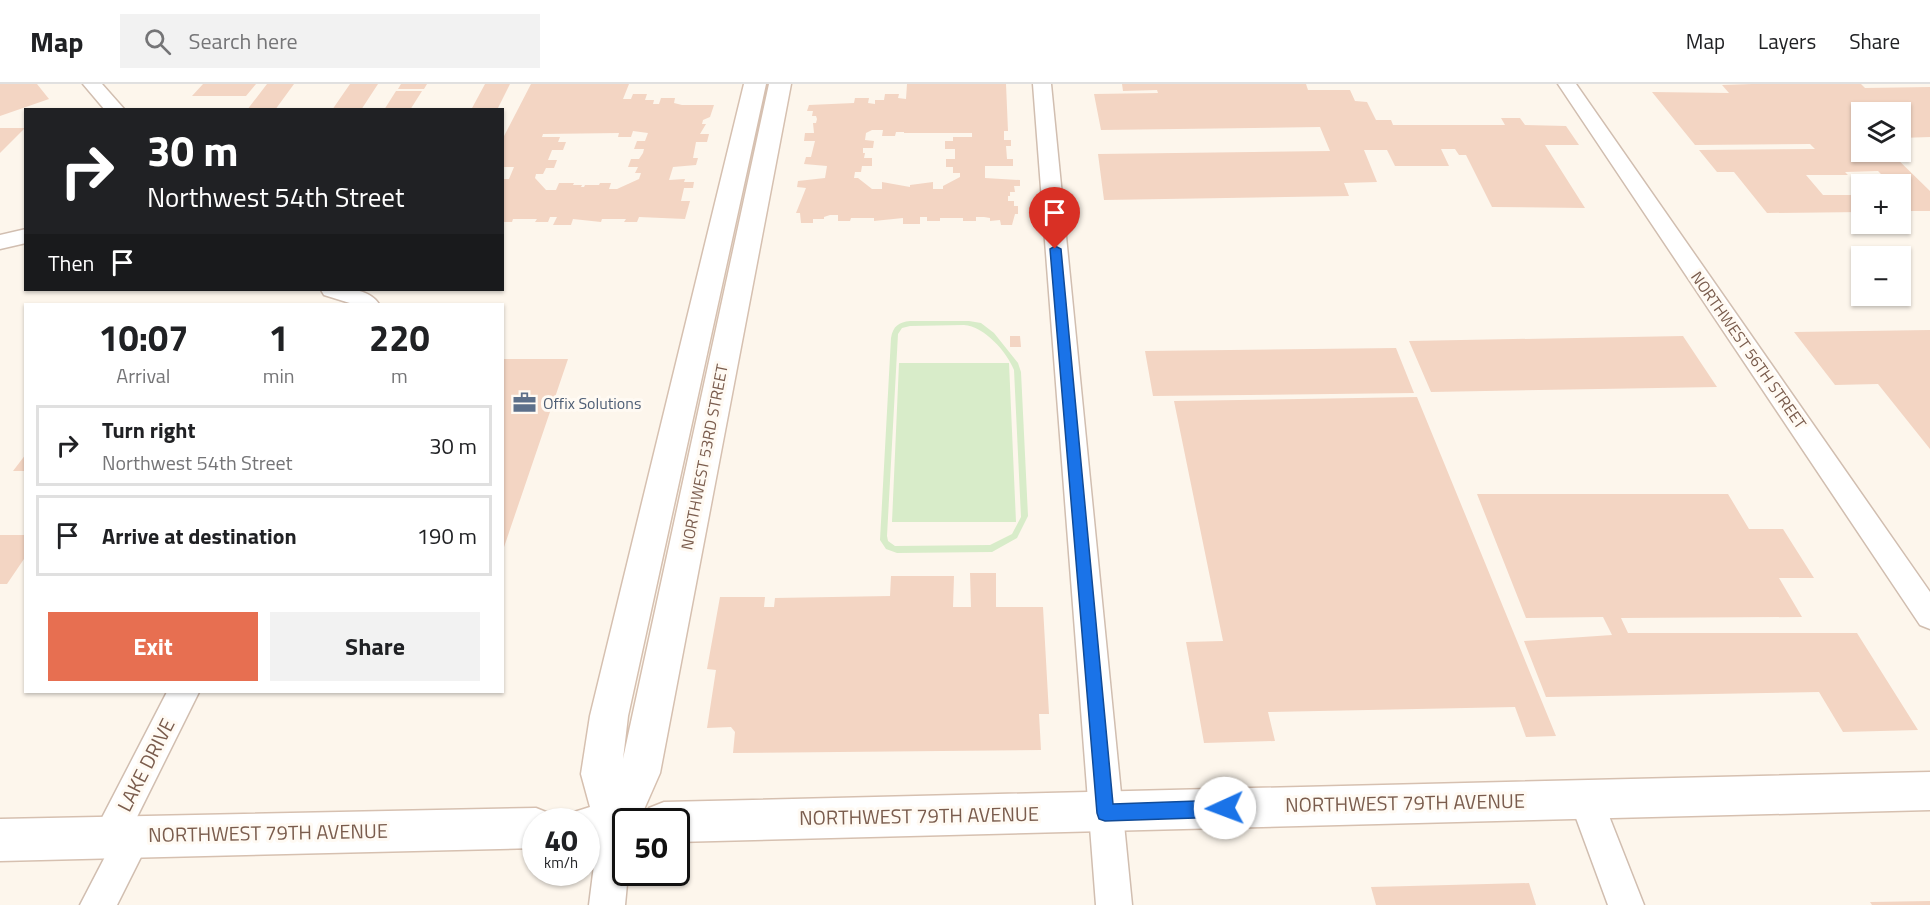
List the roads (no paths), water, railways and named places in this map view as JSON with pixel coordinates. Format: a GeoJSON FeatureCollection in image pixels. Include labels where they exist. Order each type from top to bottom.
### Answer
{"type":"FeatureCollection","features":[{"type":"Feature","properties":{"kind":"main road","name":"NORTHWEST 53RD STREET"},"geometry":{"type":"LineString","coordinates":[[609,826],[601,774],[609,716],[767,86]]}},
{"type":"Feature","properties":{"kind":"main road","name":"NORTHWEST 79TH AVENUE"},"geometry":{"type":"LineString","coordinates":[[690,821],[1930,791]]}},
{"type":"Feature","properties":{"kind":"main road","name":"NORTHWEST 79TH AVENUE"},"geometry":{"type":"LineString","coordinates":[[0,840],[522,828]]}},
{"type":"Feature","properties":{"kind":"street"},"geometry":{"type":"LineString","coordinates":[[92,84],[114,108]]}},
{"type":"Feature","properties":{"kind":"street"},"geometry":{"type":"LineString","coordinates":[[1042,84],[1114,905]]}},
{"type":"Feature","properties":{"kind":"street","name":"NORTHWEST 56TH STREET"},"geometry":{"type":"LineString","coordinates":[[1567,84],[1930,616]]}},
{"type":"Feature","properties":{"kind":"street"},"geometry":{"type":"LineString","coordinates":[[0,242],[24,236]]}},
{"type":"Feature","properties":{"kind":"street"},"geometry":{"type":"LineString","coordinates":[[335,291],[361,299],[366,303]]}},
{"type":"Feature","properties":{"kind":"street","name":"LAKE DRIVE"},"geometry":{"type":"LineString","coordinates":[[98,905],[121,837],[183,693]]}},
{"type":"Feature","properties":{"kind":"street"},"geometry":{"type":"LineString","coordinates":[[1586,798],[1626,905]]}},
{"type":"Feature","properties":{"kind":"street","name":"NORTHWEST 53RD STREET"},"geometry":{"type":"LineString","coordinates":[[607,905],[609,826]]}},
{"type":"Feature","properties":{"kind":"place","name":"Offix Solutions"},"geometry":{"type":"Point","coordinates":[525,403]}}]}
